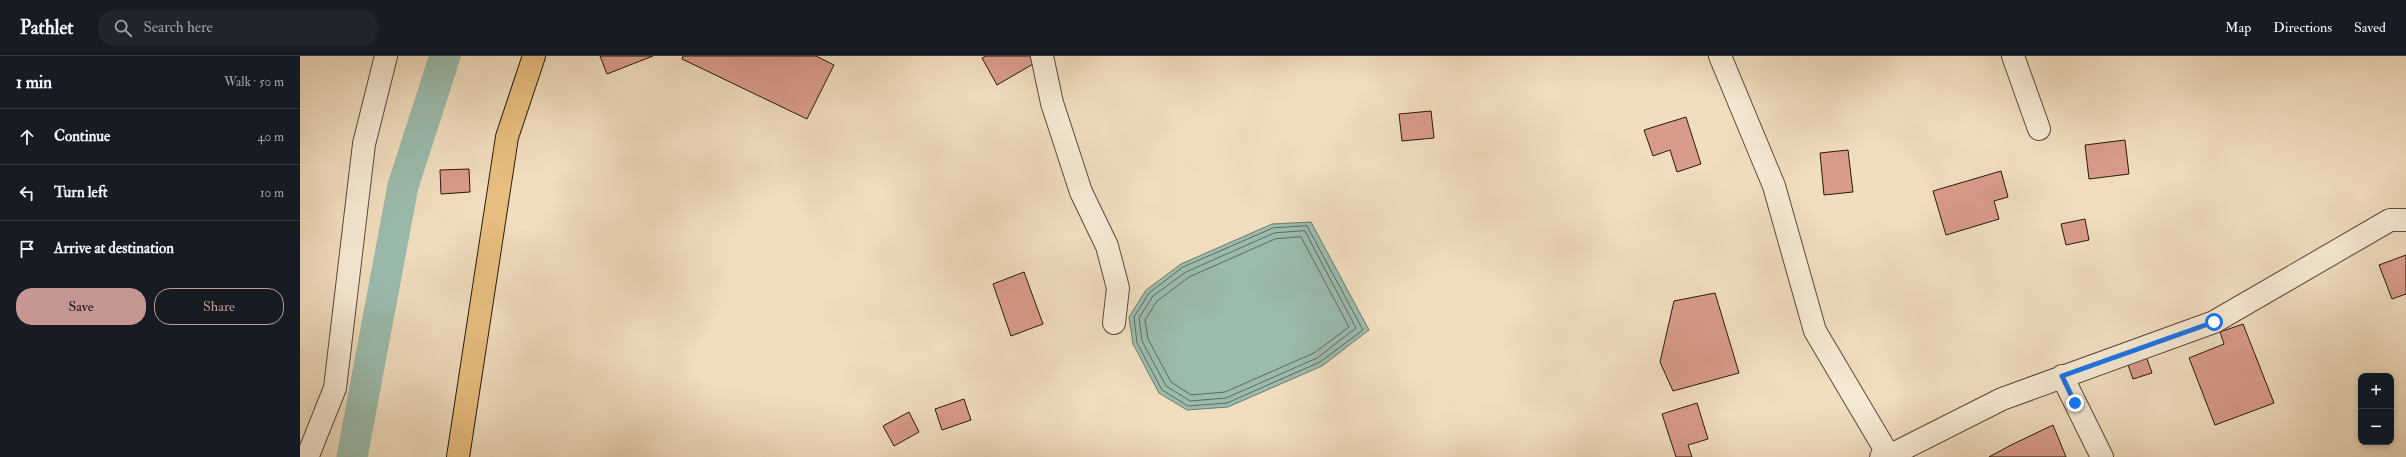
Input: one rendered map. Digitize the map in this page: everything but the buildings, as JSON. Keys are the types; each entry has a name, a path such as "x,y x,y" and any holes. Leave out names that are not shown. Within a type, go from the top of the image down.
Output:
{"main road":[{"path":"458,457 507,137 534,56"}],"street":[{"path":"303,457 309,453 335,388 364,144 386,56"},
{"path":"1042,56 1052,104 1081,192 1107,246 1118,288 1114,323"},
{"path":"1720,56 1774,186 1815,331 1885,456 2002,399 2214,322 2390,220 2406,220"},
{"path":"2013,56 2039,129"},
{"path":"2062,376 2102,457"}],"water":[{"path":"1311,222 1369,330 1322,366 1228,407 1187,410 1159,393 1133,344 1129,317 1146,290 1181,264 1272,224"}],"waterway":[{"path":"352,457 403,186 445,56"}],"route":[{"path":"2075,403 2062,376 2214,322"}]}
